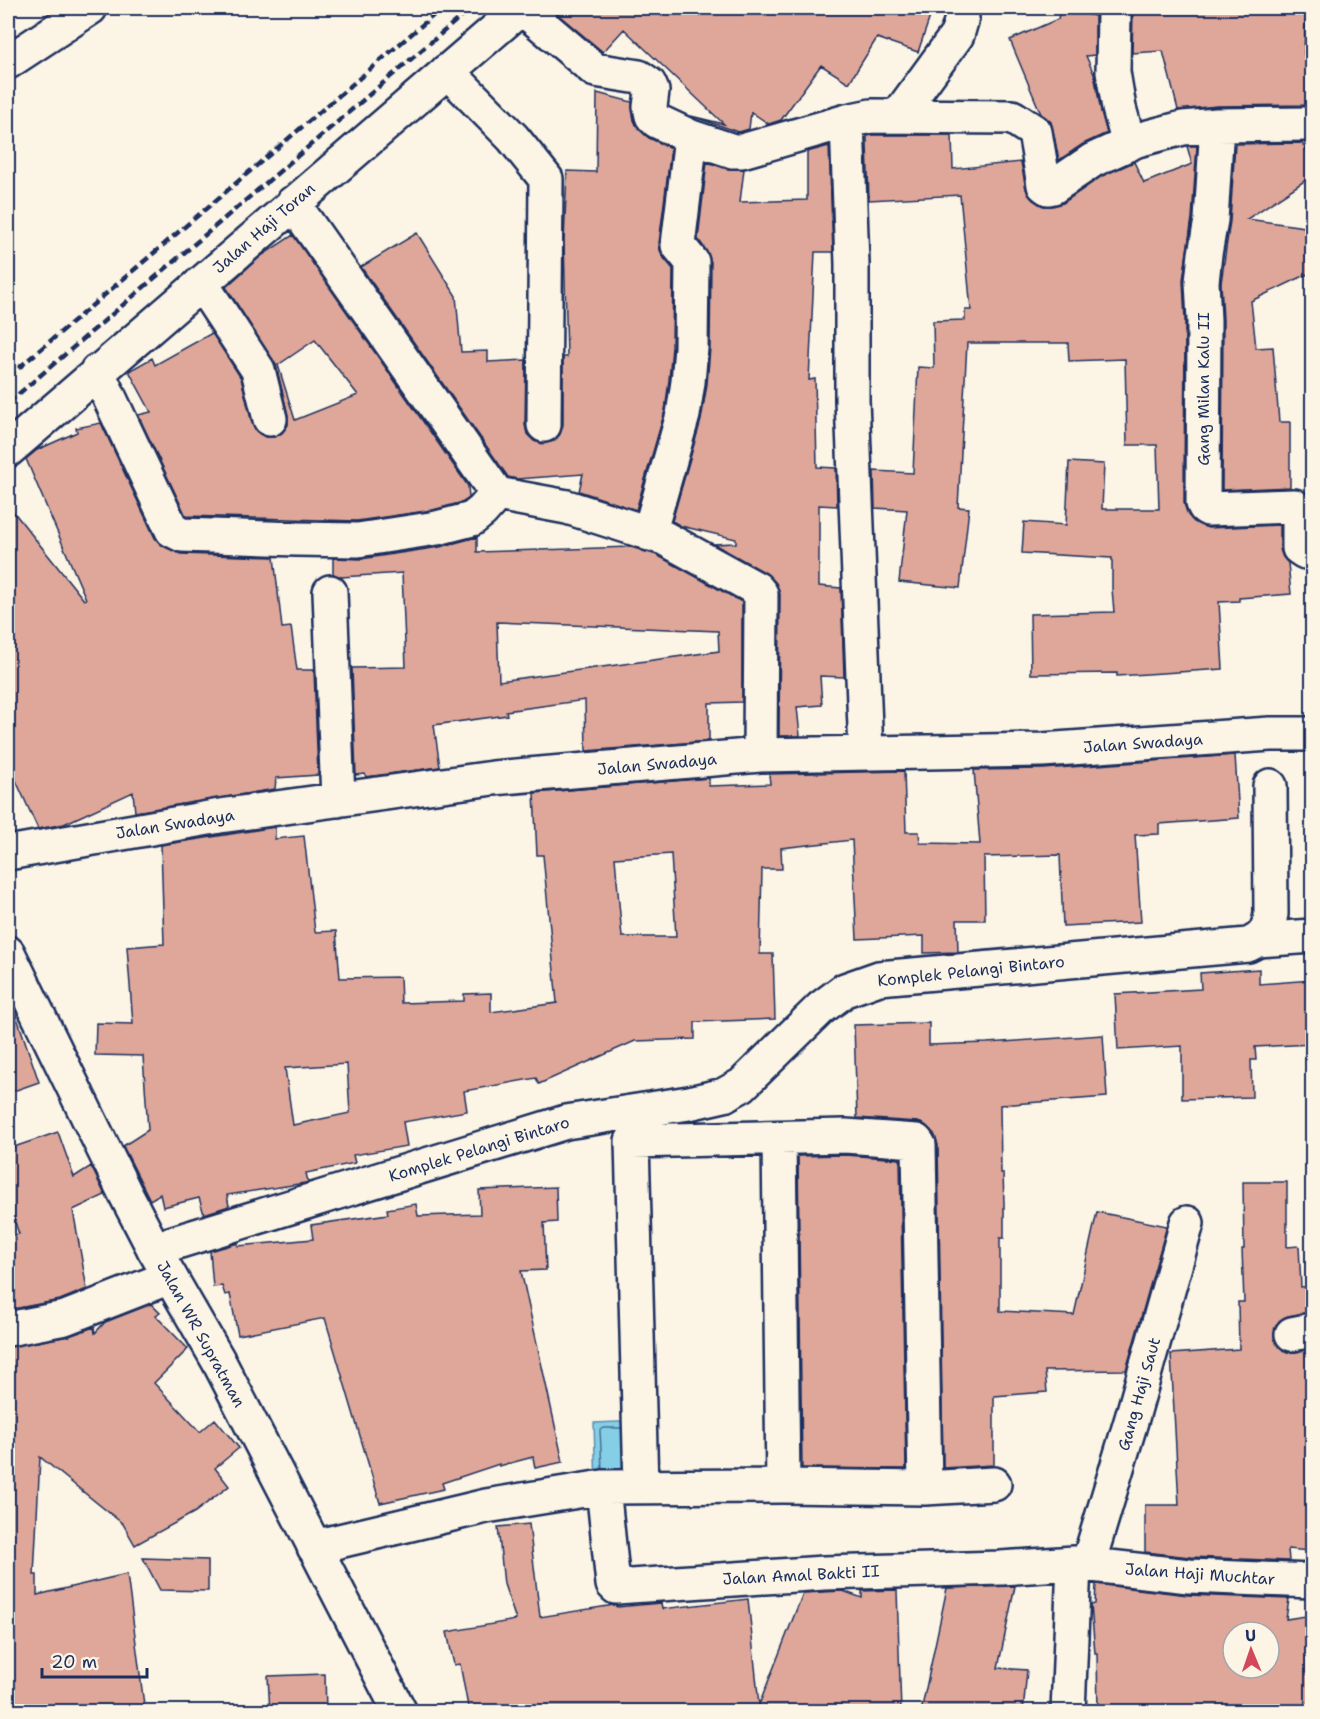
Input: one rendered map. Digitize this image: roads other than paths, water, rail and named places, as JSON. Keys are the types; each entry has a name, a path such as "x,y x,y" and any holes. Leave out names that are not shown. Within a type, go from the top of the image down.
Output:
{"main road":[{"path":"8,62 90,8"},
{"path":"522,8 595,70 639,77 649,84 652,91 650,107 652,116 657,122 691,137 733,151 871,116 1012,117 1035,132 1044,185 1048,188 1093,160 1129,144 1183,128 1217,125 1312,124"},
{"name":"Jalan Haji Toran","path":"8,450 97,371 522,8"},
{"path":"898,116 957,35 962,18 962,8"},
{"path":"1114,13 1113,72 1119,108 1129,144"},
{"path":"447,71 513,138 546,179 544,425"},
{"path":"847,121 852,264 852,400 866,753"},
{"name":"Gang Milan Kalu II","path":"1217,125 1211,220 1202,282 1204,321 1203,502 1208,509 1294,506 1299,512 1299,548 1305,552 1312,552"},
{"path":"649,534 683,416 688,382 691,348 692,262 678,245 691,137"},
{"path":"293,203 497,494 567,507 664,538 757,589 761,594 760,755"},
{"path":"201,283 258,370 270,419"},
{"path":"97,371 172,530 182,535 358,540 437,528 472,519 482,512 497,494"},
{"path":"330,592 338,800"},
{"name":"Jalan Swadaya","path":"8,853 198,820 493,778 760,755 1042,750 1270,734 1312,734"},
{"path":"1258,940 1268,928 1271,914 1270,786"},
{"name":"Komplek Pelangi Bintaro","path":"154,1249 566,1122 689,1103 724,1095 742,1085 829,1002 845,990 879,978 1248,945 1258,940 1312,936"},
{"name":"Jalan WR Supratman","path":"8,953 154,1249 218,1360 400,1712"},
{"path":"620,1487 632,1141 846,1136 916,1141 919,1145 925,1488"},
{"path":"779,1138 783,1486"},
{"name":"Gang Haji Saut","path":"1068,1712 1081,1564 1153,1345 1187,1223"},
{"path":"8,1329 65,1318 170,1277"},
{"path":"314,1547 486,1506 620,1487 925,1488 994,1484"},
{"name":"Jalan Amal Bakti II","path":"620,1487 613,1584 616,1587 836,1572 1081,1564"},
{"name":"Jalan Haji Muchtar","path":"1081,1564 1189,1576 1312,1581"}],"water":[{"path":"641,1421 641,1487 596,1487 594,1423"}],"railway":[{"path":"8,377 442,8"},
{"path":"8,403 471,8"}]}
